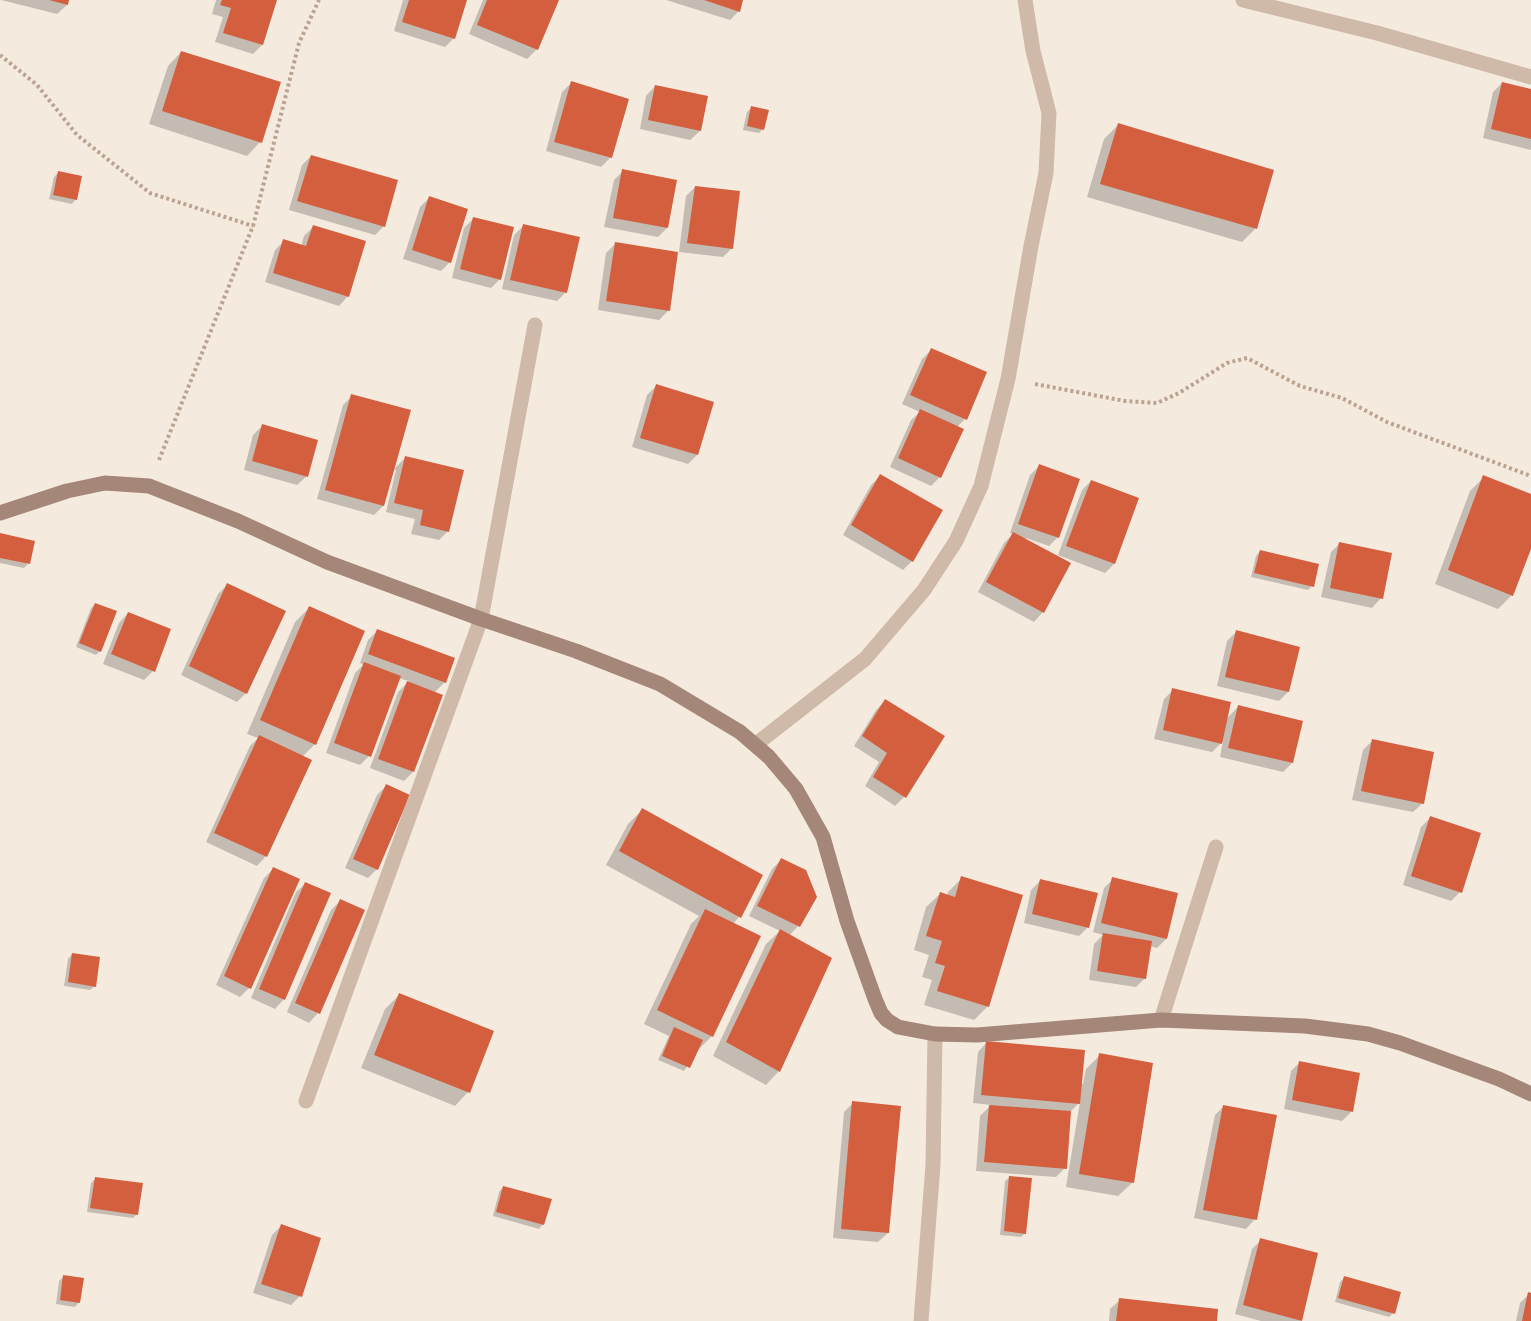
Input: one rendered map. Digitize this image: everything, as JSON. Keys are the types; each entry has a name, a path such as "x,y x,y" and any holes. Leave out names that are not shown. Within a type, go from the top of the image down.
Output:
{"street":[{"path":"755,745 865,659 924,590 956,541 981,486 1008,379 1046,173 1049,113 1033,51 1025,0"},
{"path":"1242,0 1377,33 1531,77"},
{"path":"306,1101 481,619 535,325"},
{"path":"0,513 67,490 105,483 149,486 238,521 327,562 481,619 576,651 660,684 725,722 755,745 769,757 796,789 823,837 847,921 881,1013 898,1027 935,1034 977,1035 1161,1020 1305,1026 1368,1034 1448,1060 1531,1094"},
{"path":"1161,1020 1216,848"},
{"path":"921,1321 933,1166 935,1034"}],"path":[{"path":"149,486 253,226 299,44 319,0"},
{"path":"0,56 37,85 77,135 150,193 253,226"},
{"path":"1008,379 1125,401 1158,403 1179,393 1227,363 1246,358 1300,386 1342,398 1387,422 1531,476"}],"building":[{"path":"49,0 69,0 68,5"},
{"path":"222,0 277,0 263,45 223,33 231,8 220,5"},
{"path":"409,0 467,0 455,39 402,22"},
{"path":"487,0 559,0 538,50 477,25"},
{"path":"704,0 743,0 740,12"},
{"path":"181,51 281,82 262,143 162,111"},
{"path":"571,81 629,99 612,158 554,142"},
{"path":"1502,82 1531,89 1531,139 1491,129"},
{"path":"655,85 708,96 701,131 648,120"},
{"path":"751,106 769,110 764,130 747,126"},
{"path":"1118,123 1274,170 1257,229 1100,184"},
{"path":"311,155 398,180 385,227 297,201"},
{"path":"622,169 677,180 668,228 613,218"},
{"path":"58,171 82,176 77,200 53,195"},
{"path":"695,186 740,191 733,249 687,243"},
{"path":"429,196 468,209 451,263 412,250"},
{"path":"473,217 514,227 501,280 460,269"},
{"path":"523,224 580,237 567,293 510,280"},
{"path":"313,225 366,241 349,297 273,273 283,239 306,246"},
{"path":"615,242 678,252 670,311 606,301"},
{"path":"931,348 987,372 967,420 910,395"},
{"path":"656,384 714,402 698,455 640,438"},
{"path":"351,394 411,410 384,506 325,490"},
{"path":"920,409 964,429 941,478 898,458"},
{"path":"262,424 318,440 308,477 252,461"},
{"path":"405,456 464,470 449,532 420,525 423,510 394,503"},
{"path":"1039,464 1080,479 1059,538 1018,524"},
{"path":"880,474 943,510 913,562 851,525"},
{"path":"1483,475 1531,494 1531,549 1513,596 1448,570"},
{"path":"1091,480 1139,498 1115,564 1066,546"},
{"path":"1013,532 1071,563 1044,613 986,582"},
{"path":"0,533 35,541 30,564 0,558"},
{"path":"1339,542 1392,553 1383,599 1330,588"},
{"path":"1260,550 1319,564 1314,587 1254,573"},
{"path":"227,583 286,611 247,694 189,666"},
{"path":"95,603 117,611 101,652 79,643"},
{"path":"309,606 365,631 316,745 260,720"},
{"path":"128,612 171,629 155,672 111,654"},
{"path":"377,629 455,658 446,683 368,654"},
{"path":"1236,630 1300,647 1289,692 1225,677"},
{"path":"364,662 401,676 371,757 334,743"},
{"path":"407,681 443,695 414,772 378,759"},
{"path":"1172,688 1231,702 1222,744 1163,730"},
{"path":"885,699 945,736 906,798 873,777 887,753 862,736"},
{"path":"1238,705 1303,721 1293,763 1228,748"},
{"path":"259,735 312,760 267,857 214,833"},
{"path":"1372,739 1434,752 1424,804 1361,791"},
{"path":"386,784 410,795 378,870 353,859"},
{"path":"642,808 763,875 741,918 619,851"},
{"path":"1430,816 1481,833 1462,893 1411,876"},
{"path":"781,858 806,870 817,897 800,927 757,906"},
{"path":"273,867 300,879 251,989 224,976"},
{"path":"961,876 1023,895 989,1007 937,991 945,966 935,963 942,941 926,936 940,892 955,897"},
{"path":"1112,877 1178,893 1167,939 1101,923"},
{"path":"1040,879 1098,893 1089,928 1032,914"},
{"path":"305,882 331,893 285,1000 259,989"},
{"path":"340,899 365,910 320,1014 295,1003"},
{"path":"705,909 761,936 713,1037 657,1010"},
{"path":"780,929 832,958 780,1072 726,1042"},
{"path":"1103,933 1152,941 1146,979 1097,971"},
{"path":"72,953 100,957 96,987 68,982"},
{"path":"399,993 494,1031 470,1093 374,1055"},
{"path":"674,1027 703,1040 690,1068 662,1056"},
{"path":"986,1041 1085,1050 1080,1104 981,1095"},
{"path":"1099,1053 1153,1063 1134,1183 1079,1174"},
{"path":"1299,1061 1360,1073 1353,1112 1292,1100"},
{"path":"852,1101 901,1106 889,1233 841,1229"},
{"path":"989,1105 1071,1111 1067,1169 984,1162"},
{"path":"1223,1105 1277,1115 1257,1220 1203,1210"},
{"path":"1009,1176 1032,1178 1026,1234 1004,1231"},
{"path":"95,1177 143,1183 138,1215 90,1208"},
{"path":"503,1186 552,1199 544,1225 496,1212"},
{"path":"281,1224 321,1238 302,1297 261,1284"},
{"path":"1260,1238 1318,1253 1302,1321 1243,1305"},
{"path":"63,1275 84,1278 80,1303 60,1300"},
{"path":"1344,1276 1401,1292 1395,1314 1338,1298"},
{"path":"1528,1292 1531,1293 1531,1321 1522,1321"},
{"path":"1119,1298 1218,1309 1217,1321 1116,1321"}]}
